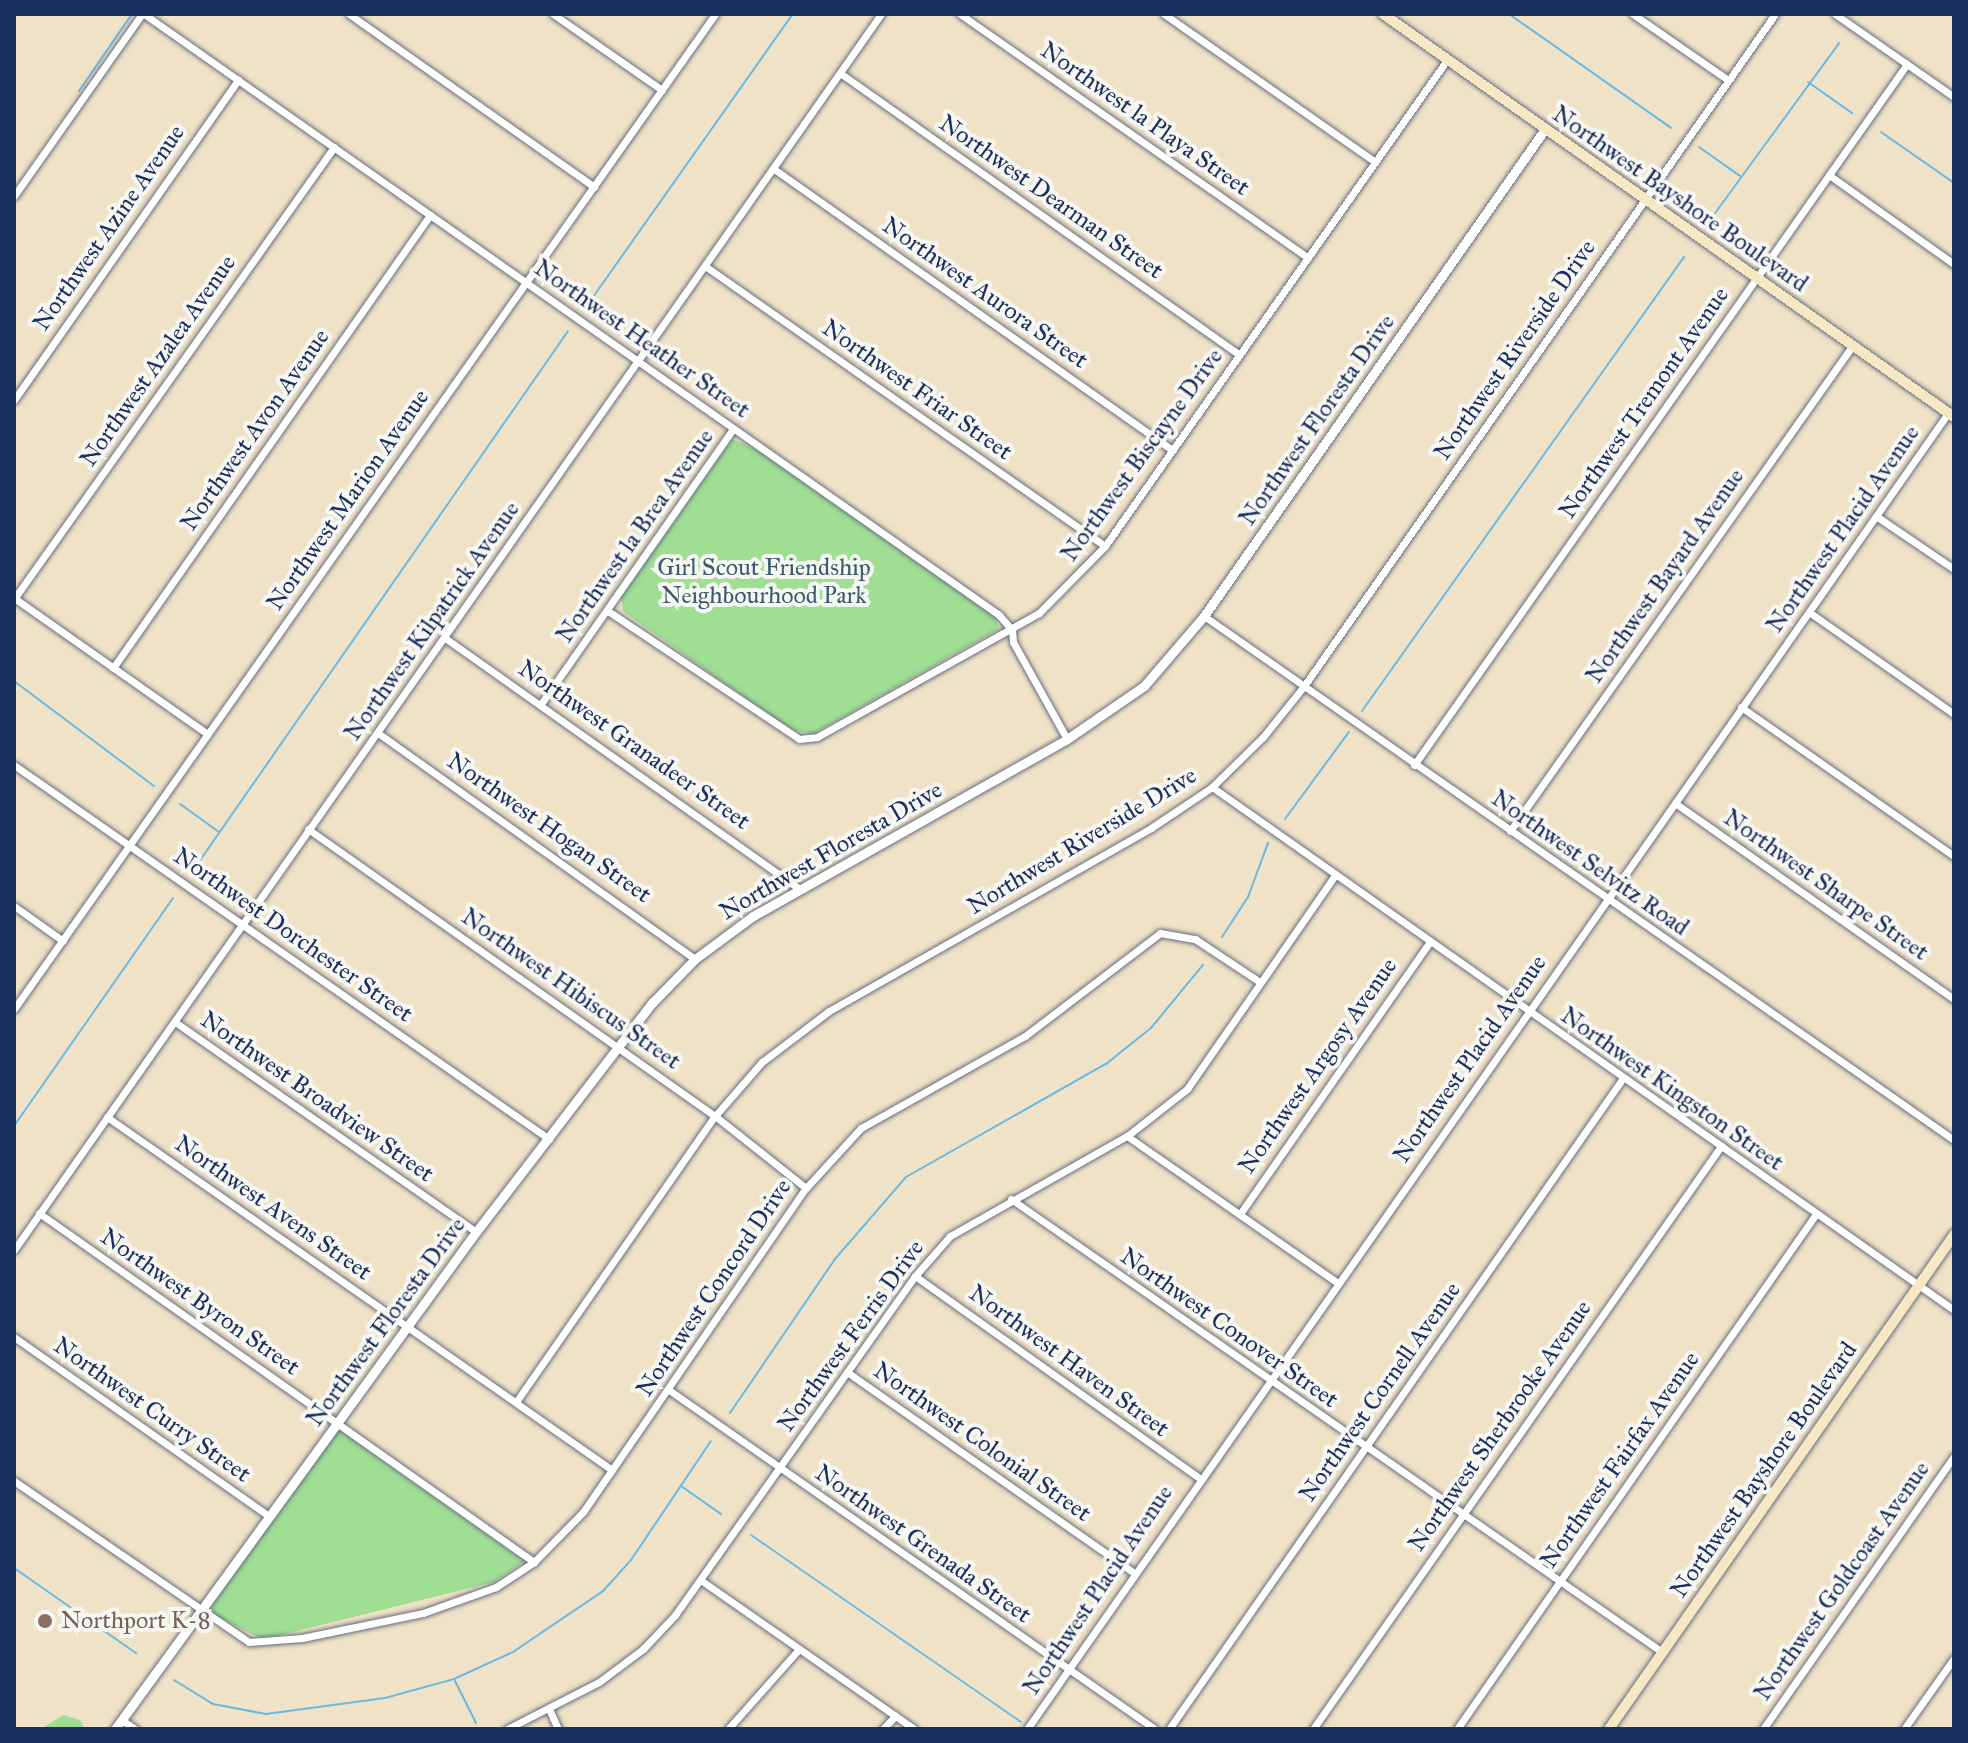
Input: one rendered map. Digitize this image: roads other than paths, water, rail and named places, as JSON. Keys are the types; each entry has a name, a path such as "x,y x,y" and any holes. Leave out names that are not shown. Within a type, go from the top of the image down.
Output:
{"main road":[{"name":"Northwest Bayshore Boulevard","path":"1383,14 1951,415"},
{"name":"Northwest Bayshore Boulevard","path":"1609,1729 1954,1235"}],"street":[{"name":"Northwest Heather Street","path":"143,14 999,615 1012,630 1013,642 1067,739"},
{"path":"14,196 143,14"},
{"path":"349,14 594,187"},
{"path":"553,14 662,90"},
{"name":"Northwest Marion Avenue","path":"14,1009 715,14"},
{"name":"Northwest Kilpatrick Avenue","path":"14,1250 881,14"},
{"name":"Northwest la Playa Street","path":"960,14 1308,258"},
{"path":"1164,14 1374,161"},
{"path":"1633,14 1728,80"},
{"name":"Northwest Riverside Drive","path":"516,1402 715,1116 762,1062 829,1011 1151,828 1212,787 1304,686 1775,14"},
{"path":"1835,14 1954,97"},
{"name":"Northwest Biscayne Drive","path":"608,611 799,739 817,737 1039,613 1105,546 1447,60"},
{"name":"Northwest Tremont Avenue","path":"1414,765 1907,64"},
{"name":"Northwest Dearman Street","path":"840,73 1239,354"},
{"name":"Northwest Azine Avenue","path":"14,400 238,80"},
{"name":"Northwest Floresta Drive","path":"115,1729 267,1515 409,1327 476,1232 618,1046 695,959 798,888 1067,739 1144,686 1204,616 1545,129"},
{"name":"Northwest Azalea Avenue","path":"14,599 334,147"},
{"name":"Northwest Aurora Street","path":"774,169 1173,450"},
{"path":"1829,175 1954,264"},
{"name":"Northwest Avon Avenue","path":"113,668 430,215"},
{"name":"Northwest Friar Street","path":"705,266 1105,546"},
{"name":"Northwest Bayard Avenue","path":"1510,831 1853,345"},
{"name":"Northwest Placid Avenue","path":"1027,1729 1336,1282 1876,516 1951,415"},
{"name":"Northwest la Brea Avenue","path":"541,704 733,429"},
{"path":"1876,516 1954,569"},
{"path":"14,599 206,733"},
{"path":"1809,612 1954,714"},
{"name":"Northwest Selvitz Road","path":"1204,616 1606,900 1954,1140"},
{"name":"Northwest Granadeer Street","path":"445,638 798,888"},
{"path":"1741,707 1954,856"},
{"name":"Northwest Hogan Street","path":"378,733 695,959"},
{"name":"Northwest Dorchester Street","path":"14,765 549,1139"},
{"name":"Northwest Kingston Street","path":"1212,787 1954,1310"},
{"name":"Northwest Sharpe Street","path":"1675,803 1954,999"},
{"name":"Northwest Hibiscus Street","path":"308,829 618,1046 715,1116 806,1188"},
{"name":"Northwest Ferris Drive","path":"507,1729 550,1711 643,1649 702,1581 915,1276 950,1236 1127,1136 1187,1089 1335,875"},
{"path":"14,906 63,941"},
{"name":"Northwest Concord Drive","path":"14,1481 198,1611 249,1642 302,1638 423,1613 496,1587 534,1562 583,1512 806,1188 861,1128 1025,1036 1160,933 1195,939 1260,982"},
{"name":"Northwest Argosy Avenue","path":"1240,1214 1430,942"},
{"name":"Northwest Broadview Street","path":"175,1022 476,1232"},
{"name":"Northwest Cornell Avenue","path":"1169,1729 1623,1078"},
{"name":"Northwest Avens Street","path":"107,1117 612,1470"},
{"path":"1127,1136 1336,1282"},
{"name":"Northwest Sherbrooke Avenue","path":"1313,1729 1721,1146"},
{"name":"Northwest Conover Street","path":"1011,1199 1268,1381 1662,1652"},
{"name":"Northwest Byron Street","path":"39,1213 534,1562"},
{"name":"Northwest Fairfax Avenue","path":"1457,1729 1816,1214"},
{"name":"Northwest Haven Street","path":"915,1276 1199,1478"},
{"name":"Northwest Curry Street","path":"14,1337 267,1515"},
{"name":"Northwest Colonial Street","path":"847,1372 1133,1572"},
{"name":"Northwest Grenada Street","path":"669,1390 1155,1729"},
{"name":"Northwest Goldcoast Avenue","path":"1763,1729 1954,1456"},
{"path":"702,1581 914,1729"},
{"path":"728,1729 799,1649"},
{"path":"1904,1729 1954,1658"},
{"path":"550,1711 558,1729"},
{"path":"883,1729 895,1716"},
{"path":"122,1720 135,1729"}],"waterway":[{"path":"79,91 132,14"},
{"path":"586,307 793,14"},
{"path":"1509,14 1671,128"},
{"path":"1713,216 1839,43"},
{"path":"1808,82 1852,113"},
{"path":"1881,132 1954,183"},
{"path":"1699,147 1740,176"},
{"path":"1362,711 1684,257"},
{"path":"194,869 568,331"},
{"path":"14,681 154,786"},
{"path":"1285,819 1349,732"},
{"path":"180,804 219,832"},
{"path":"1222,937 1248,897 1268,843"},
{"path":"14,1126 173,898"},
{"path":"730,1413 835,1259 906,1177 1106,1064 1151,1028 1203,965"},
{"path":"174,1680 213,1704 266,1714 385,1698 454,1679 513,1652 603,1591 631,1560 711,1441"},
{"path":"681,1486 721,1514"},
{"path":"751,1535 1021,1722"},
{"path":"14,1568 136,1653"},
{"path":"455,1681 476,1723"}],"place":[{"name":"Northport K-8","path":"45,1621"}],"park label":[{"name":"Girl Scout Friendship Neighbourhood Park","path":"764,582"}]}
